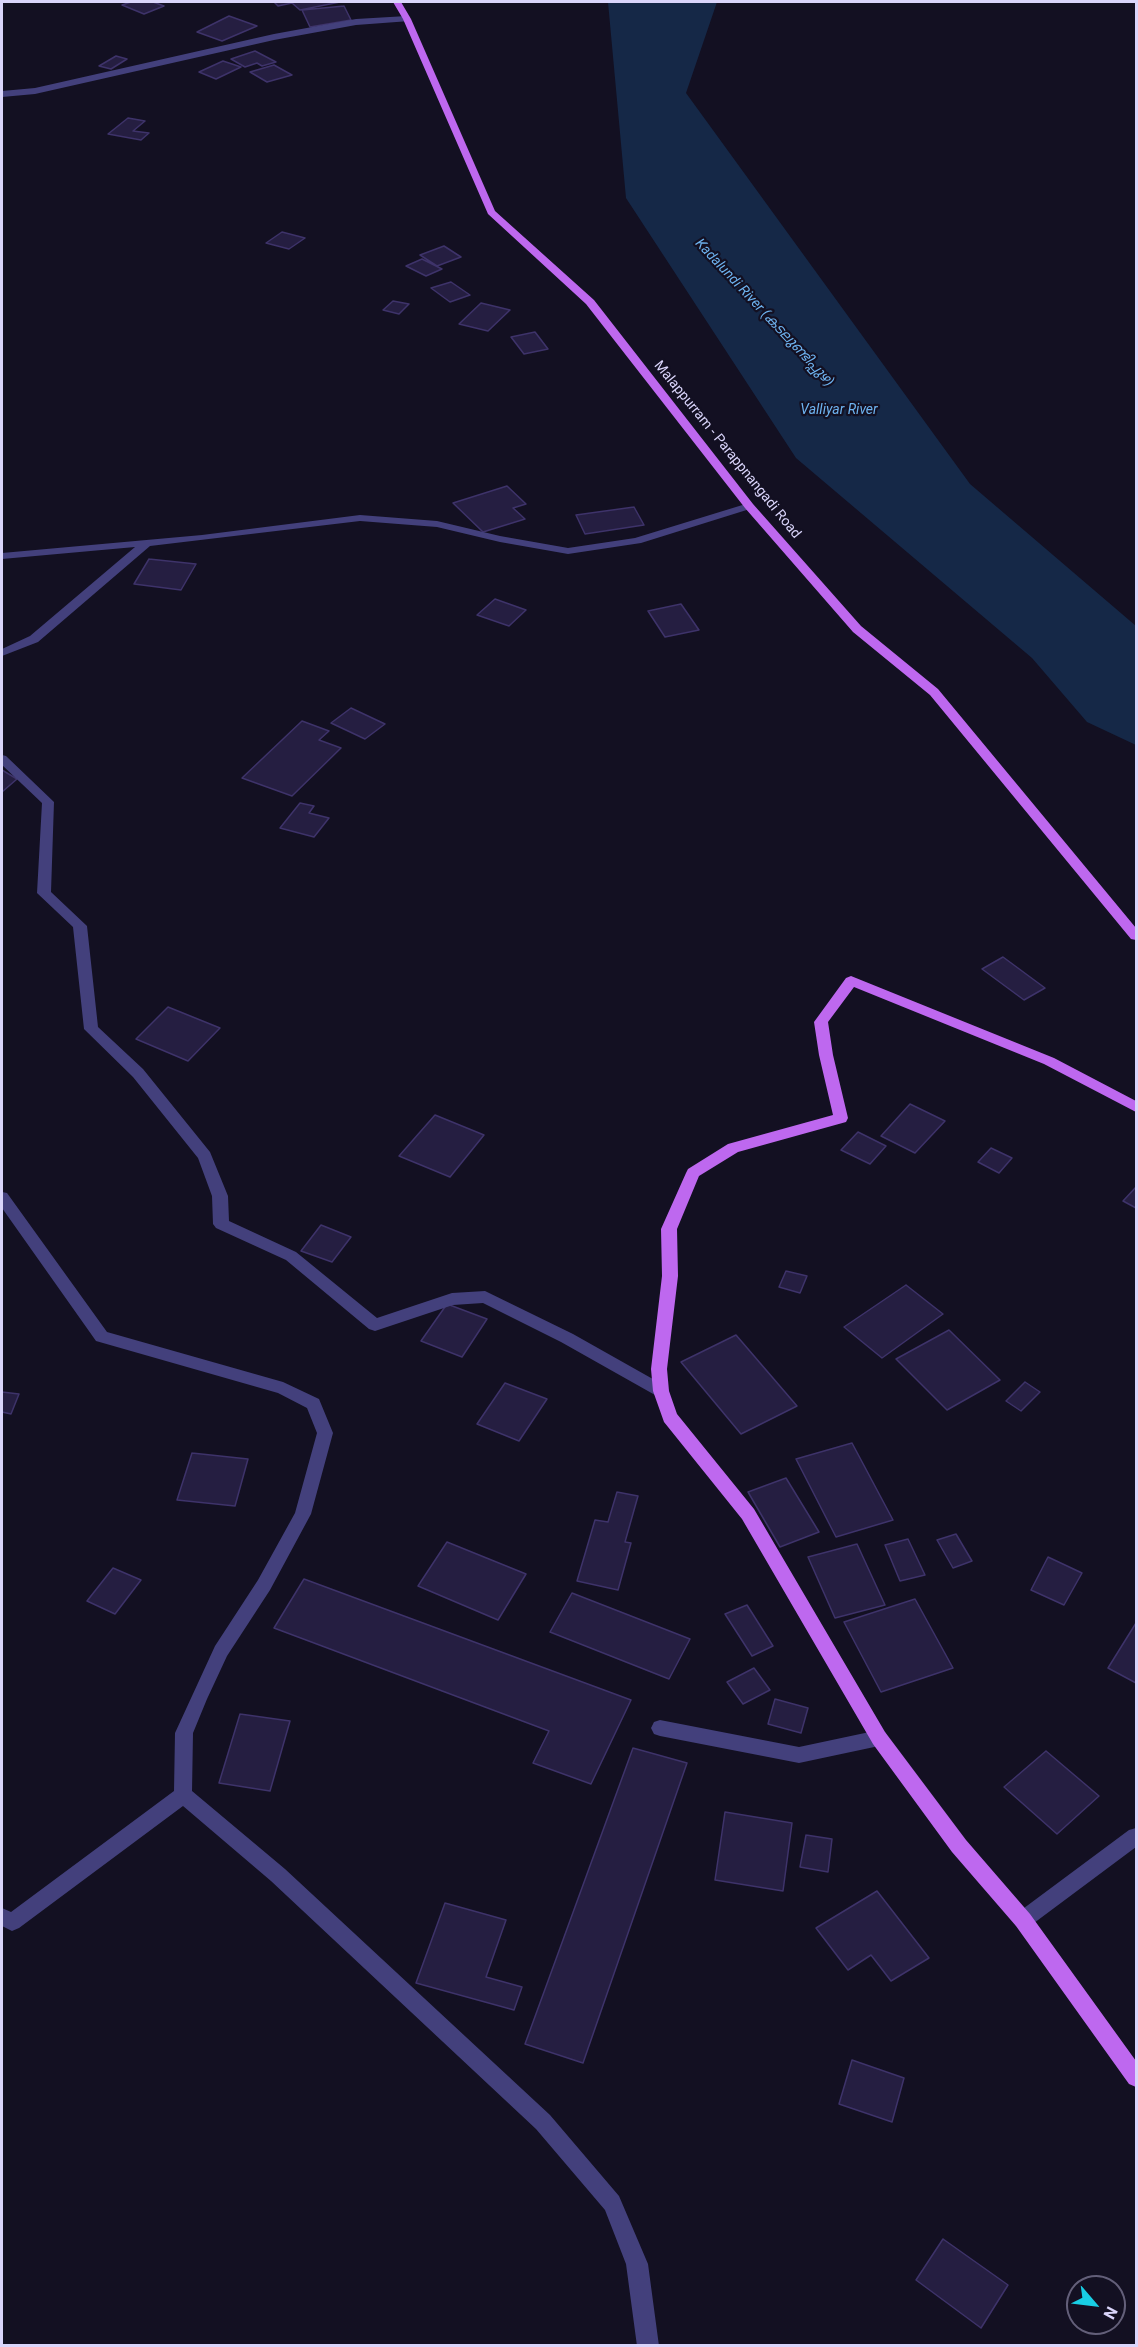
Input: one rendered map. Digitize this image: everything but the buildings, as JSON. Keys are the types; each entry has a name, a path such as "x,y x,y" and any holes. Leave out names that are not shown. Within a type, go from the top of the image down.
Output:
{"main road":[{"name":"Malappurram - Parappnangadi Road","path":"397,2 407,19 491,212 590,302 748,506 857,628 934,692 1137,936"},
{"path":"1137,1107 1049,1061 851,981 822,1022 826,1054 841,1118 733,1148 693,1173 669,1229 670,1276 659,1369 661,1391 670,1418 748,1514 879,1738 959,1846 1023,1920 1137,2076"}],"street":[{"path":"2,94 58,86 274,37 356,22 407,19"},
{"path":"2,556 147,543 360,518 437,524 500,539 568,551 637,541 748,506"},
{"path":"2,653 34,639 147,543"},
{"path":"2,759 48,802 44,893 80,926 91,1029 138,1073 205,1156 220,1196 221,1224 291,1256 375,1325 452,1299 485,1297 661,1391"},
{"path":"2,1197 102,1337 283,1388 313,1404 325,1432 303,1514 264,1584 221,1651 194,1707 184,1733 183,1795"},
{"path":"660,1728 799,1755 879,1738"},
{"path":"2,1917 12,1922 183,1795"},
{"path":"183,1795 278,1875 543,2122 612,2203 637,2264 648,2346"},
{"path":"1023,1920 1137,1836"}],"water":[{"name":"Valliyar River","path":"608,2 717,2 686,93 970,484 1136,626 1136,745 1087,722 1032,658 796,458 626,198"}],"water label":[{"name":"Kadalundi River (കടലുണ്ടിപ്പുഴ)","path":"764,313"}]}
